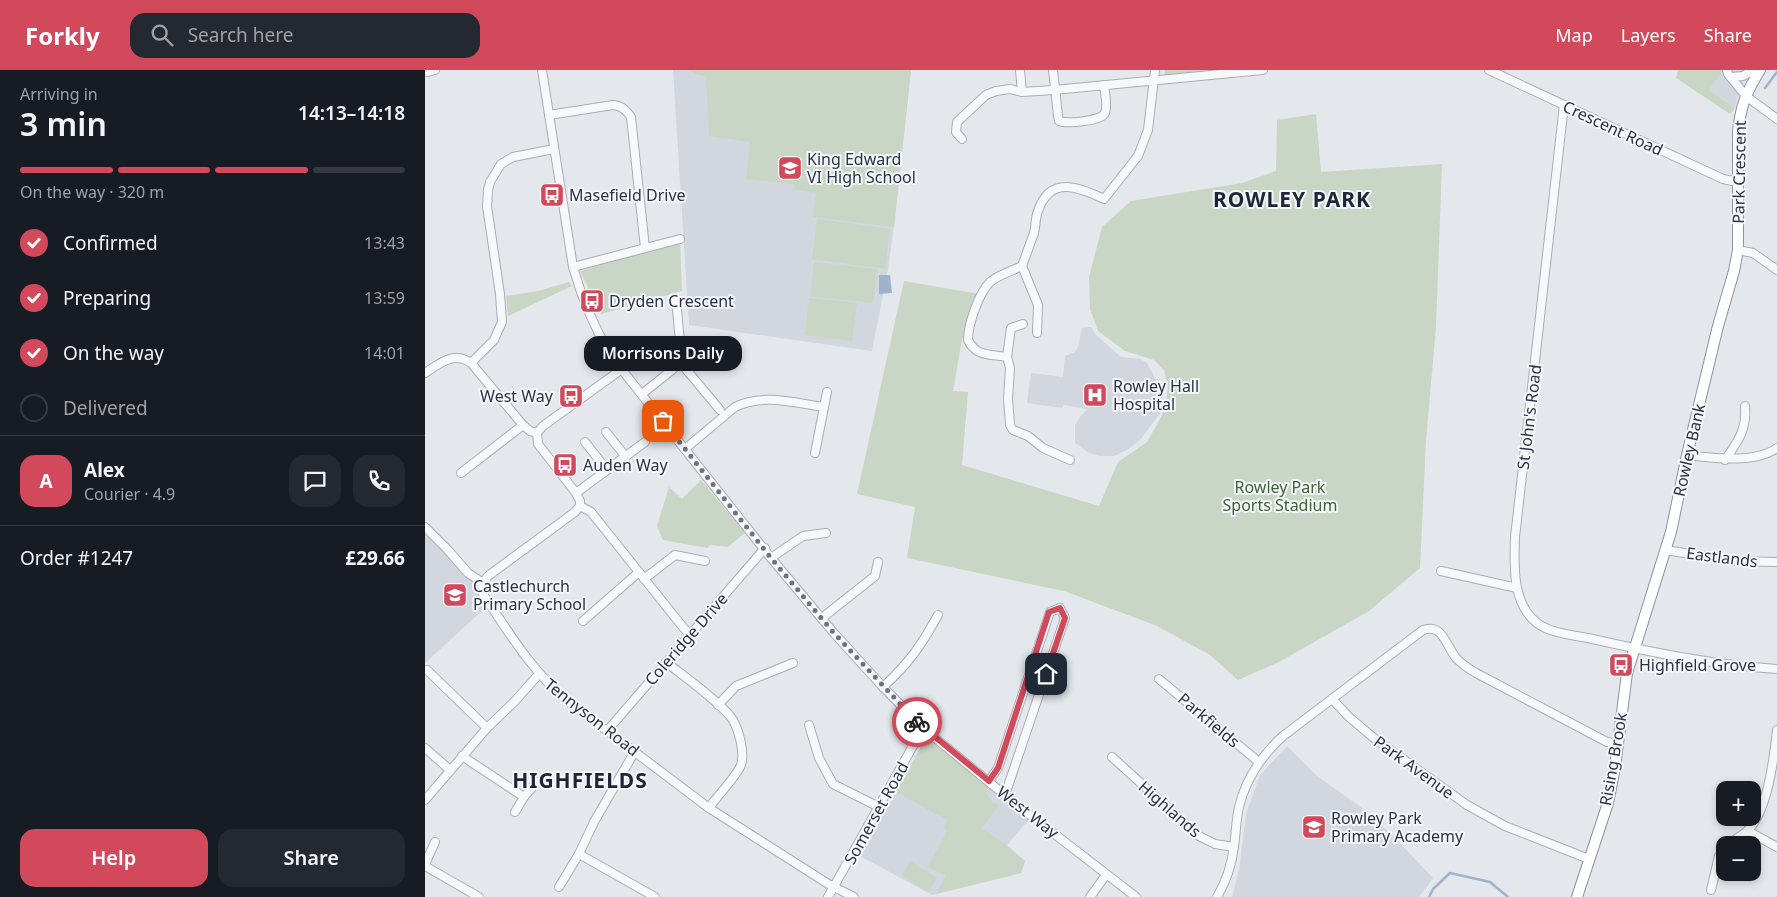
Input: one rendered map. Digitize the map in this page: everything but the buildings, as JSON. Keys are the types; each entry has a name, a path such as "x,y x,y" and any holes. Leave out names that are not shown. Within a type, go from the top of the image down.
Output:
{"highway":[{"name":"Park Crescent","path":"1738,250 1737,182 1740,113 1745,96 1760,70"},
{"name":"Rowley Bank","path":"1634,648 1666,550 1718,326 1735,271 1738,250"},
{"name":"Rising Brook","path":"1577,897 1608,802 1627,673 1634,648"}],"street":[{"name":"West Way","path":"543,70 573,267 591,320 608,350 771,558 883,687 923,728 1005,795 1136,897"},
{"path":"1020,70 1022,92"},
{"path":"1053,70 1057,116 1059,121 1064,123 1094,120 1103,117 1106,104 1104,85"},
{"path":"1037,333 1039,305 1022,266 1034,233 1038,210 1049,192 1057,188 1075,187 1104,199 1139,156 1148,130 1155,70"},
{"path":"962,139 957,132 957,122 986,95 997,91 1054,90 1263,70"},
{"name":"Crescent Road","path":"1489,70 1723,179 1737,182"},
{"path":"1729,74 1743,76 1754,70"},
{"path":"1729,74 1745,96 1777,119"},
{"path":"549,115 613,105 628,112 631,117 645,248"},
{"name":"St John's Road","path":"1564,105 1515,537 1514,565 1517,588 1526,610 1537,623 1544,627 1634,648 1715,663 1777,669"},
{"path":"471,363 494,340 502,322 500,294 487,206 490,182 501,164 513,157 554,149"},
{"path":"573,267 680,239"},
{"path":"1738,250 1753,253 1777,270"},
{"path":"1007,357 980,353 975,350 968,340 968,332 981,294 985,288 991,281 1022,266"},
{"path":"642,394 680,362 681,353 676,299"},
{"path":"1023,324 1011,328 1007,357 1010,368 1008,398 1010,425 1013,430 1028,436 1043,448 1070,460"},
{"path":"425,373 450,358 461,357 471,363 523,425 537,433"},
{"path":"680,362 721,410"},
{"path":"425,526 473,578 483,582 488,576 575,512 580,506 580,501 576,493 538,444 537,433 543,426 622,369"},
{"path":"815,453 827,392"},
{"path":"686,448 735,407 744,402 767,399 824,407"},
{"path":"1725,460 1740,438 1746,418 1745,406"},
{"path":"461,473 523,425"},
{"path":"606,432 625,457"},
{"path":"585,442 607,470"},
{"path":"576,493 645,442"},
{"path":"1687,455 1725,460 1757,455 1777,448"},
{"path":"580,506 591,512 690,635"},
{"path":"771,558 803,536 826,533"},
{"name":"Coleridge Drive","path":"607,731 765,548"},
{"name":"Eastlands","path":"1666,550 1732,561 1777,562"},
{"path":"644,579 675,554 705,561"},
{"path":"822,618 875,576 878,562"},
{"path":"1441,571 1517,588"},
{"path":"583,621 639,572"},
{"name":"Tennyson Road","path":"483,582 483,594 539,674 555,691 709,808 853,897"},
{"path":"989,781 998,768 1049,612 1060,608 1065,618 1005,795"},
{"path":"883,687 905,666 923,643 938,615"},
{"path":"1217,897 1227,874 1234,848 1242,798 1248,781 1259,762 1283,736 1423,630 1431,628 1440,632 1457,659 1476,674 1607,742 1618,744"},
{"path":"666,662 718,705 733,720 743,750 743,758 739,768 709,808"},
{"path":"718,705 736,686 793,663"},
{"path":"427,670 487,728"},
{"path":"425,800 487,728 539,674"},
{"name":"Parkfields","path":"1159,679 1259,762"},
{"name":"Park Avenue","path":"1332,699 1349,718 1375,739 1467,805 1505,826 1589,859"},
{"path":"809,725 819,758 833,784 879,807"},
{"name":"Somerset Road","path":"828,897 923,728"},
{"path":"1739,836 1748,830 1762,808 1773,768 1777,730"},
{"path":"425,748 450,770"},
{"path":"559,887 635,751"},
{"path":"462,756 524,797"},
{"name":"Highlands","path":"1112,757 1199,836 1209,842 1234,848"},
{"path":"515,812 524,797 537,782"},
{"path":"1748,830 1777,847"},
{"path":"435,842 425,865 477,896"},
{"path":"579,854 655,897"},
{"path":"1711,890 1716,869"},
{"path":"1090,897 1106,875"}],"shaded area":[{"name":"King Edward VI High School","path":"673,70 911,70 894,226 888,269 872,351 689,325"},
{"path":"1724,70 1750,70 1739,91 1735,108 1709,90"},
{"name":"Rowley Hall Hospital","path":"1091,327 1096,335 1121,357 1140,359 1147,363 1161,389 1164,402 1161,412 1140,440 1127,450 1114,456 1100,456 1089,453 1075,443 1075,425 1087,409 1064,405 1062,408 1027,403 1031,373 1063,377 1065,356 1075,352 1082,328"},
{"name":"Castlechurch Primary School","path":"425,533 483,583 486,607 425,663"},
{"path":"927,736 1030,818 1007,845 1025,861 1021,873 932,895 860,856"},
{"name":"Rowley Park Primary Academy","path":"1287,746 1317,776 1362,808 1396,839 1433,878 1419,897 1232,897 1239,870 1246,814 1260,775"}],"green space":[{"path":"689,70 911,70 894,227 813,217 816,193 797,190 794,184 746,179 750,142 709,136 706,76 698,75"},
{"path":"1165,70 1214,70 1164,76"},
{"path":"1678,70 1724,70 1709,90 1735,108 1730,114 1676,78"},
{"name":"Rowley Park Sports Stadium","path":"1316,114 1321,172 1442,164 1436,327 1426,440 1420,568 1369,611 1279,662 1238,680 1210,655 1157,626 1064,591 907,558 915,507 857,494 904,281 979,294 962,339 953,391 968,392 962,465 1099,506 1118,462 1147,442 1165,409 1168,389 1164,370 1154,360 1125,351 1098,331 1090,309 1089,277 1102,227 1131,201 1242,183 1276,171 1277,120"},
{"path":"817,219 890,229 885,269 812,259"},
{"path":"680,239 682,291 601,314 580,271"},
{"path":"814,262 877,269 873,303 810,296"},
{"path":"569,282 572,286 508,316 506,296 538,291"},
{"path":"809,298 857,303 852,341 805,335"},
{"path":"701,480 745,533 728,547 710,545 707,548 663,540 657,526 669,487 682,499"},
{"path":"927,736 989,785 986,793 993,803 999,805 982,828 1025,861 1021,873 936,894 946,876 928,867 947,831 944,828 947,820 896,792"},
{"path":"910,861 937,878 928,892 902,875"}],"water":[{"path":"879,275 890,275 892,293 879,294"}],"waterway":[{"path":"1765,88 1777,72"},
{"name":"Rising Brook","path":"1429,897 1433,889 1450,873 1490,882 1508,897"}],"way so far":[{"path":"663,421 771,558 833,632 917,722"}],"place":[{"name":"King Edward VI High School","path":"790,168"},
{"name":"Masefield Drive","path":"552,195"},
{"name":"Dryden Crescent","path":"592,301"},
{"name":"Rowley Hall Hospital","path":"1095,395"},
{"name":"West Way","path":"571,396"},
{"name":"Morrisons Daily","path":"663,421"},
{"name":"Auden Way","path":"565,465"},
{"name":"Castlechurch Primary School","path":"455,595"},
{"name":"Highfield Grove","path":"1621,665"},
{"name":"Rowley Park Primary Academy","path":"1314,827"}],"district":[{"name":"ROWLEY PARK","path":"1292,200"},
{"name":"HIGHFIELDS","path":"580,781"}],"route":[{"path":"917,722 989,781 998,768 1049,612 1060,608 1065,618 1046,674"}]}
